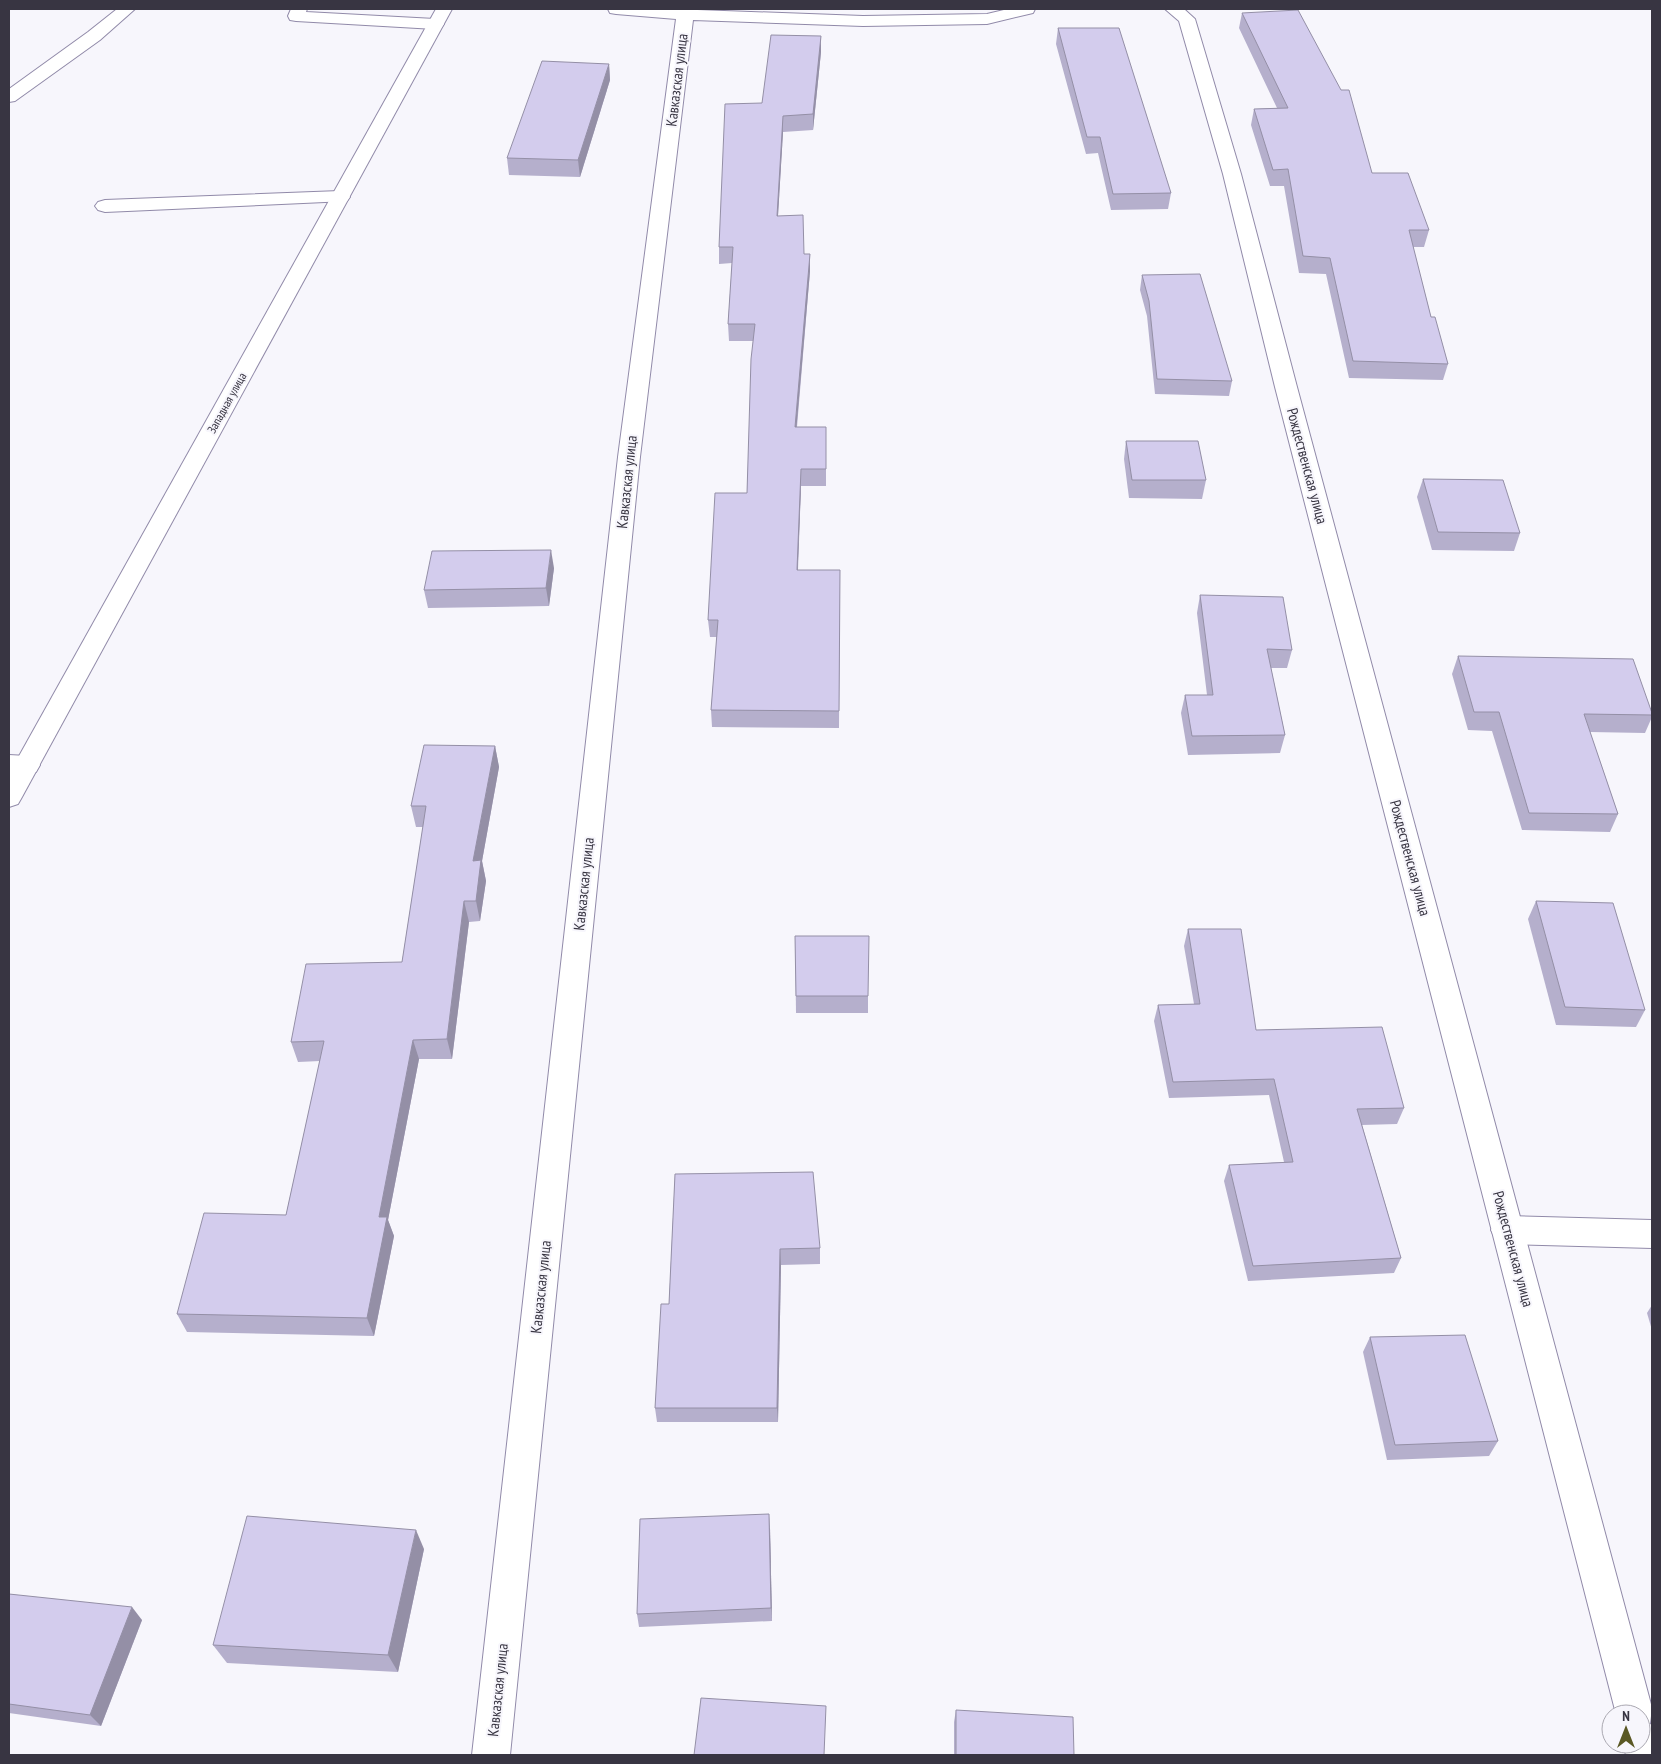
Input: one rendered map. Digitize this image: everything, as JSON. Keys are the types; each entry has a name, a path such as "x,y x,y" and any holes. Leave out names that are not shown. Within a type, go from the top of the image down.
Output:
{"street":[{"path":"9,98 94,36 127,9"},
{"path":"299,9 296,16 439,17"},
{"path":"616,9 685,15 863,21 987,20 1028,9"},
{"name":"Рождественская улица","path":"1172,9 1186,19 1232,174 1288,397 1631,1704"},
{"name":"Кавказская улица","path":"491,1755 628,467 685,15"},
{"name":"Западная улица","path":"9,797 18,764 340,197 439,17"},
{"path":"105,206 340,197"},
{"path":"1507,1230 1652,1234"}],"building":[{"path":"1298,10 1341,90 1349,90 1372,173 1408,173 1429,230 1409,230 1431,317 1435,317 1448,364 1353,361 1330,258 1303,256 1288,169 1273,170 1254,109 1288,108 1242,13"},
{"path":"1058,28 1119,28 1171,193 1113,194 1100,137 1087,137"},
{"path":"771,35 821,36 813,114 783,116 777,216 803,215 804,254 810,254 795,427 826,427 826,469 801,469 797,570 840,570 839,711 711,710 718,620 708,620 715,493 747,493 751,359 755,324 728,324 733,247 719,247 725,104 762,103"},
{"path":"542,61 609,64 578,160 507,158"},
{"path":"1200,274 1232,381 1157,379 1149,301 1142,275"},
{"path":"1126,441 1198,441 1206,480 1132,480"},
{"path":"1423,479 1503,480 1520,533 1438,532"},
{"path":"551,550 546,588 424,590 432,551"},
{"path":"1200,595 1283,597 1292,650 1267,649 1285,735 1192,736 1185,695 1213,695"},
{"path":"1458,656 1633,659 1652,715 1584,714 1618,814 1529,813 1499,712 1474,712"},
{"path":"424,745 495,746 473,861 481,860 476,901 464,901 447,1039 413,1040 379,1217 387,1217 367,1318 177,1314 204,1213 286,1215 324,1041 291,1042 306,964 402,962 426,806 411,806"},
{"path":"1536,901 1613,903 1645,1010 1565,1007"},
{"path":"1188,929 1241,929 1256,1030 1382,1027 1404,1108 1357,1109 1401,1258 1253,1266 1229,1165 1293,1162 1274,1079 1173,1082 1158,1005 1200,1004"},
{"path":"795,936 869,936 868,996 796,996"},
{"path":"813,1172 820,1248 780,1249 777,1408 655,1408 661,1304 669,1304 675,1174"},
{"path":"1465,1335 1498,1441 1395,1445 1370,1337"},
{"path":"769,1514 771,1608 637,1614 640,1519"},
{"path":"247,1516 416,1530 388,1655 213,1645"},
{"path":"9,1594 132,1607 90,1715 9,1704"},
{"path":"701,1698 826,1706 824,1755 694,1755"},
{"path":"956,1710 1073,1717 1074,1755 956,1755"}]}
